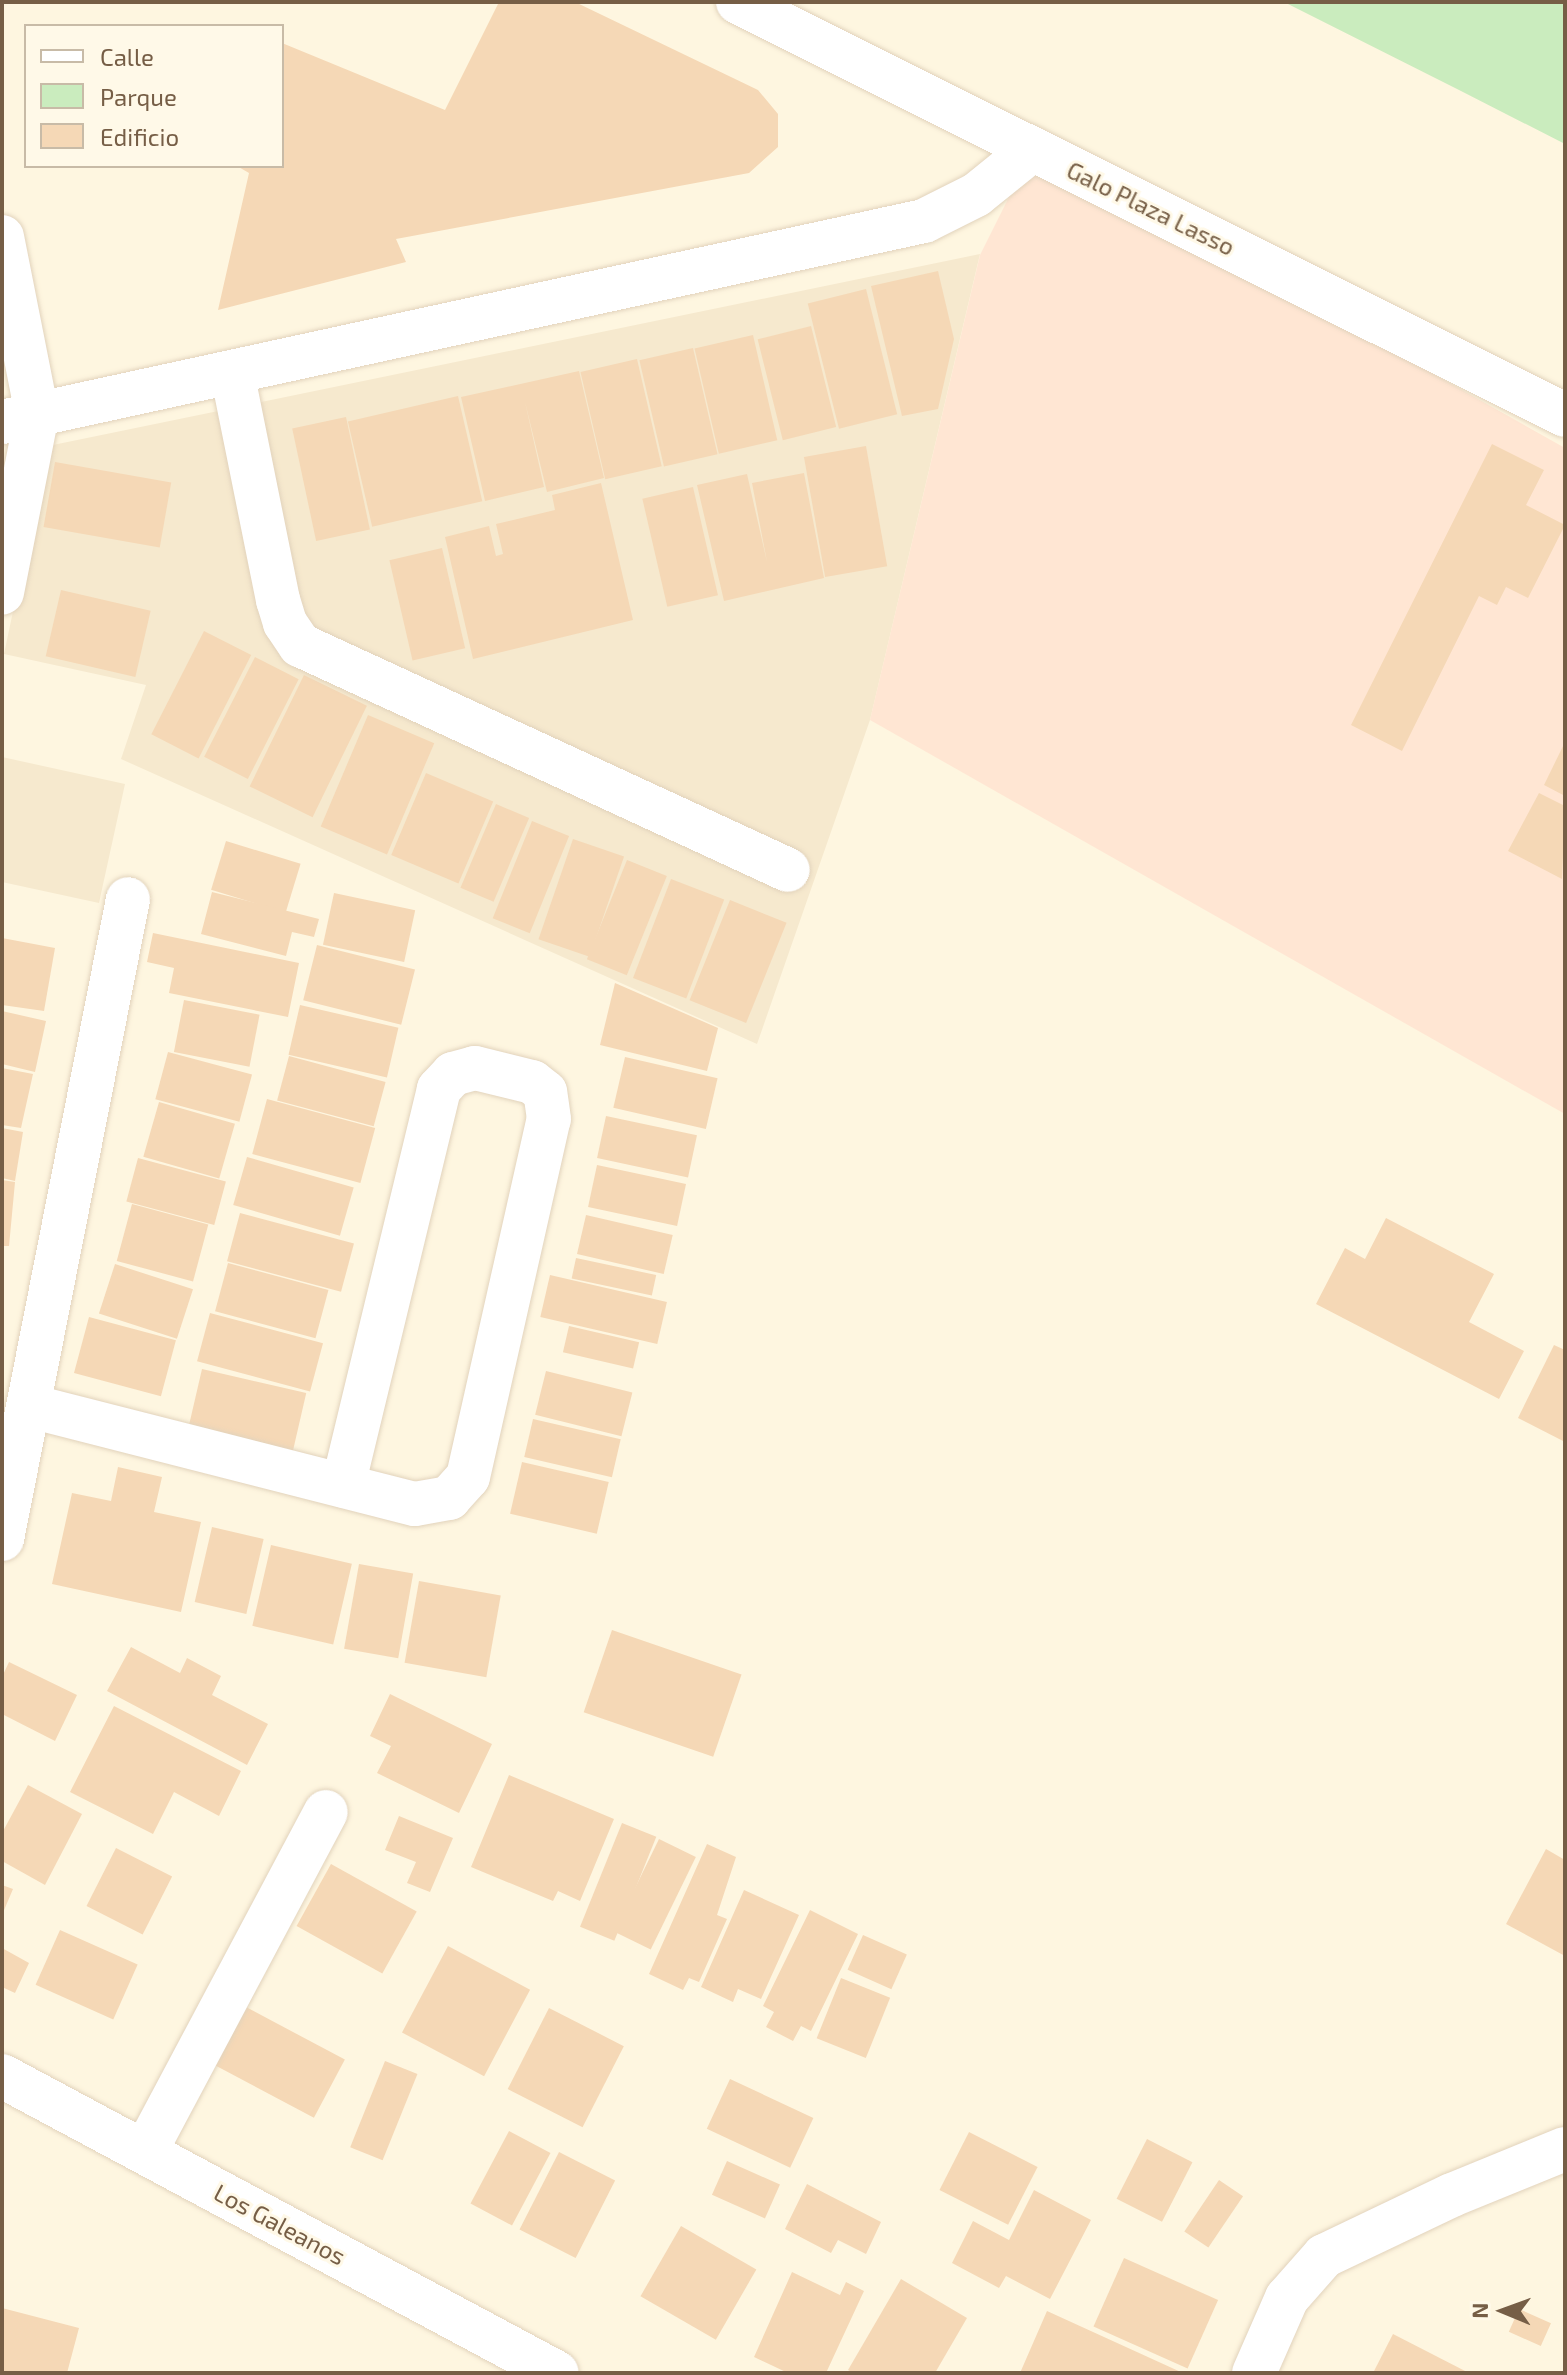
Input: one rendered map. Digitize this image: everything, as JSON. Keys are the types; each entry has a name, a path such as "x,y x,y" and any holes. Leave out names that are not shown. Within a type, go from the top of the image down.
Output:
{"street":[{"name":"Galo Plaza Lasso","path":"738,2 1565,415"},
{"path":"20,418 924,221 976,195 1033,149"},
{"path":"2,237 20,418 2,593"},
{"path":"232,372 278,600 285,623 300,645 788,870"},
{"path":"2,1539 128,899"},
{"path":"30,1406 343,1486 415,1504 449,1498 468,1477 549,1119 545,1092 532,1082 475,1068 453,1074 439,1089 343,1486"},
{"path":"145,2152 326,1812"},
{"name":"Los Galeanos","path":"2,2076 557,2373"},
{"path":"1254,2373 1287,2298 1324,2256 1427,2206 1565,2149"}],"shaded area":[{"path":"1033,149 1565,448 1565,1114 870,720 980,255"},
{"path":"980,254 870,720 757,1044 121,759 146,685 4,654 48,446"},
{"path":"2,757 125,784 99,903 2,882"}],"green space":[{"path":"1284,2 1565,2 1565,144 1461,91"}],"building":[{"path":"499,2 575,2 758,90 778,114 778,147 749,173 396,239 406,262 218,310 249,173 240,168 284,168 284,44 445,110"},
{"path":"938,271 954,339 938,409 902,416 871,286"},
{"path":"866,289 897,414 839,429 808,304"},
{"path":"811,326 836,427 783,440 758,339"},
{"path":"753,335 777,440 719,454 695,348"},
{"path":"693,348 718,454 664,467 639,360"},
{"path":"637,359 662,466 605,479 580,372"},
{"path":"579,371 604,478 547,492 525,402 544,487 485,501 461,397"},
{"path":"458,396 482,501 372,527 348,421"},
{"path":"346,417 370,529 316,541 292,428"},
{"path":"1492,444 1544,470 1526,505 1565,525 1528,598 1506,587 1497,605 1479,596 1402,751 1351,725"},
{"path":"866,446 887,566 825,577 804,457"},
{"path":"55,462 171,482 160,547 44,527"},
{"path":"804,473 824,578 724,601 697,485 747,474 767,562 752,483"},
{"path":"601,483 633,620 473,659 445,537 489,526 496,556 503,554 496,524 555,510 552,495"},
{"path":"693,487 718,595 667,607 642,499"},
{"path":"442,548 465,648 413,661 389,560"},
{"path":"61,590 151,611 135,677 46,656"},
{"path":"204,631 251,655 199,758 151,734"},
{"path":"255,657 299,679 248,779 204,757"},
{"path":"304,675 367,706 313,817 250,786"},
{"path":"368,715 434,743 387,855 321,826"},
{"path":"1565,742 1565,796 1544,785"},
{"path":"426,773 493,802 458,883 391,855"},
{"path":"1539,793 1565,806 1562,879 1508,851"},
{"path":"496,804 529,818 494,902 460,888"},
{"path":"532,821 569,836 530,933 493,918"},
{"path":"573,839 624,857 590,957 538,939"},
{"path":"226,841 301,864 286,913 211,890"},
{"path":"627,860 667,876 627,975 587,959"},
{"path":"671,879 724,899 686,998 633,978"},
{"path":"212,892 319,919 314,937 292,932 286,956 201,934"},
{"path":"334,893 415,910 404,962 323,945"},
{"path":"730,900 787,923 746,1023 690,1000"},
{"path":"153,933 299,963 288,1017 169,993 174,968 147,962"},
{"path":"2,938 55,948 44,1011 2,1005"},
{"path":"317,945 415,969 401,1025 303,1000"},
{"path":"615,983 718,1028 707,1071 600,1045"},
{"path":"184,1000 260,1015 249,1067 174,1052"},
{"path":"300,1005 398,1028 387,1077 289,1055"},
{"path":"2,1011 46,1021 35,1072 2,1064"},
{"path":"168,1052 252,1075 239,1122 155,1099"},
{"path":"289,1056 386,1082 374,1126 277,1100"},
{"path":"625,1057 718,1078 706,1129 613,1108"},
{"path":"2,1068 33,1074 21,1128 2,1125"},
{"path":"267,1099 375,1128 360,1183 252,1154"},
{"path":"159,1102 235,1124 219,1179 143,1157"},
{"path":"606,1116 697,1135 688,1177 597,1158"},
{"path":"2,1128 23,1132 15,1181 2,1178"},
{"path":"247,1157 354,1188 340,1236 233,1205"},
{"path":"138,1158 226,1182 214,1225 126,1201"},
{"path":"597,1165 686,1184 677,1226 588,1207"},
{"path":"2,1180 15,1182 9,1246 2,1246"},
{"path":"132,1204 208,1224 193,1281 117,1261"},
{"path":"240,1213 354,1244 341,1292 227,1261"},
{"path":"586,1215 673,1235 664,1274 577,1254"},
{"path":"1386,1218 1494,1274 1469,1322 1524,1351 1499,1399 1316,1304 1345,1248 1365,1259"},
{"path":"576,1258 656,1275 652,1296 572,1279"},
{"path":"228,1263 328,1290 316,1338 215,1311"},
{"path":"115,1264 193,1289 177,1339 99,1313"},
{"path":"550,1275 667,1302 657,1344 540,1317"},
{"path":"210,1313 323,1343 310,1392 197,1361"},
{"path":"89,1317 176,1340 161,1396 74,1373"},
{"path":"569,1326 639,1342 633,1369 563,1352"},
{"path":"1554,1345 1565,1350 1565,1442 1518,1418"},
{"path":"202,1369 306,1393 292,1455 188,1431"},
{"path":"546,1371 632,1393 621,1436 535,1415"},
{"path":"533,1419 621,1439 612,1477 524,1457"},
{"path":"522,1462 609,1482 597,1534 510,1514"},
{"path":"118,1467 162,1477 154,1512 201,1522 181,1612 52,1584 72,1493 111,1501"},
{"path":"212,1527 264,1539 246,1614 195,1602"},
{"path":"271,1545 352,1564 333,1645 252,1626"},
{"path":"359,1564 413,1574 398,1658 344,1649"},
{"path":"419,1581 501,1595 486,1677 405,1663"},
{"path":"612,1630 742,1675 713,1757 584,1712"},
{"path":"131,1647 180,1673 187,1658 221,1676 212,1695 268,1724 247,1765 107,1691"},
{"path":"9,1662 77,1695 55,1741 2,1714 2,1677"},
{"path":"390,1694 492,1744 459,1813 377,1773 391,1746 370,1736"},
{"path":"114,1706 241,1771 219,1816 174,1792 153,1834 70,1792"},
{"path":"509,1775 614,1819 580,1901 558,1891 553,1901 471,1867"},
{"path":"28,1785 82,1814 45,1885 2,1861 2,1833"},
{"path":"399,1816 453,1838 430,1892 407,1883 416,1862 385,1850"},
{"path":"622,1823 656,1837 614,1941 580,1927"},
{"path":"659,1839 696,1857 651,1950 614,1932"},
{"path":"707,1844 736,1857 717,1915 727,1919 699,1982 689,1978 683,1990 649,1974"},
{"path":"116,1848 172,1877 143,1935 86,1906"},
{"path":"1546,1849 1565,1860 1565,1956 1506,1924"},
{"path":"331,1864 417,1912 382,1974 297,1926"},
{"path":"2,1885 13,1889 2,1915"},
{"path":"744,1890 799,1915 761,1999 738,1989 733,2002 701,1987"},
{"path":"810,1910 858,1934 811,2031 801,2026 793,2041 766,2027 774,2012 763,2006"},
{"path":"60,1930 138,1965 113,2019 36,1985"},
{"path":"863,1935 907,1955 891,1989 848,1970"},
{"path":"448,1946 530,1990 484,2076 402,2033"},
{"path":"2,1948 29,1963 15,1993 2,1987"},
{"path":"841,1978 890,1998 866,2058 817,2038"},
{"path":"246,2007 345,2060 314,2118 215,2065"},
{"path":"549,2008 624,2046 583,2127 508,2089"},
{"path":"385,2061 417,2074 383,2160 350,2147"},
{"path":"730,2079 813,2118 790,2168 707,2129"},
{"path":"509,2131 550,2153 512,2225 471,2203"},
{"path":"969,2132 1038,2167 1008,2225 939,2190"},
{"path":"1147,2139 1192,2162 1162,2222 1117,2199"},
{"path":"559,2152 615,2181 576,2258 520,2230"},
{"path":"727,2161 780,2185 765,2218 712,2195"},
{"path":"1219,2180 1243,2196 1208,2248 1184,2231"},
{"path":"807,2184 881,2222 866,2254 838,2240 831,2253 785,2229"},
{"path":"1034,2190 1091,2220 1050,2299 1006,2276 999,2288 952,2263 973,2221 1009,2240"},
{"path":"681,2226 756,2270 716,2340 640,2296"},
{"path":"1124,2258 1218,2300 1188,2368 1093,2327"},
{"path":"792,2272 840,2295 846,2282 864,2291 826,2373 788,2373 754,2357"},
{"path":"901,2279 967,2318 935,2373 853,2373 848,2370"},
{"path":"2,2308 79,2328 67,2373 2,2373"},
{"path":"1519,2309 1551,2323 1541,2346 1509,2332"},
{"path":"1047,2311 1104,2337 1183,2373 1020,2373"},
{"path":"1393,2334 1469,2373 1373,2373"}]}
